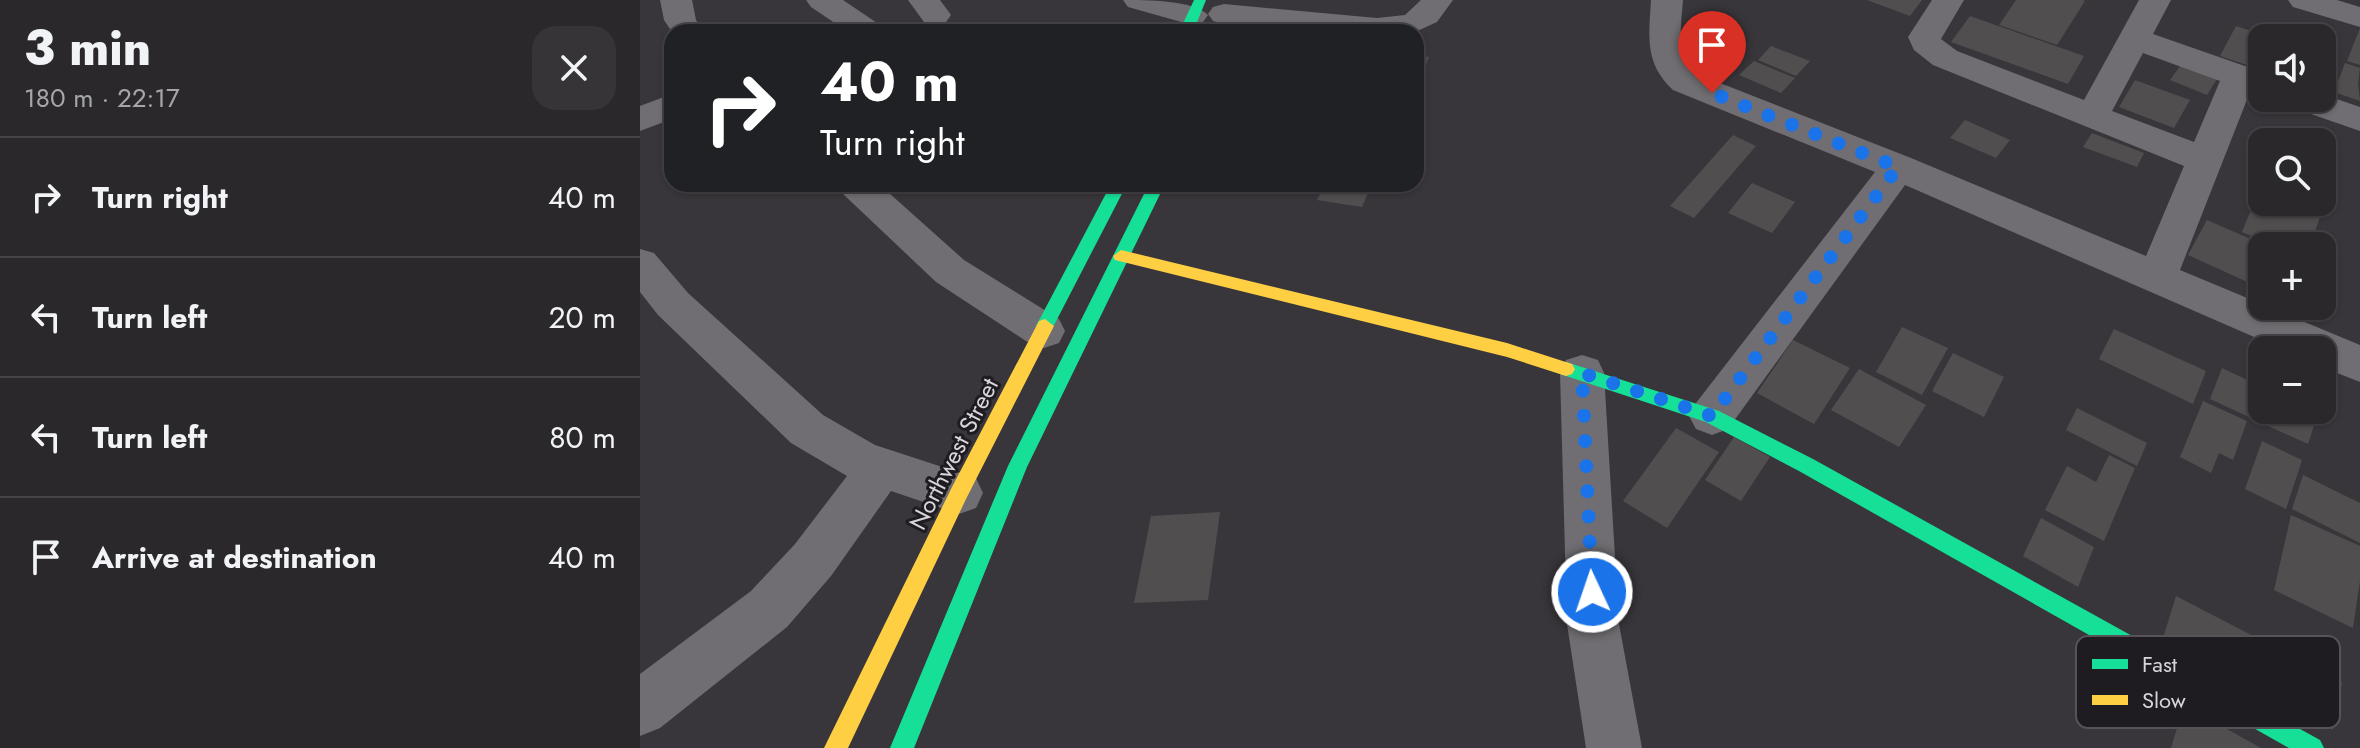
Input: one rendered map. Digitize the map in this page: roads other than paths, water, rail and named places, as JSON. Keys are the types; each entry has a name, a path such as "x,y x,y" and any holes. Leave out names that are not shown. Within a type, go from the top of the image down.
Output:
{"main road":[{"name":"Northwest Street","path":"836,748 959,493 1115,192"},
{"path":"902,748 1018,466 1153,192"},
{"path":"1121,256 1507,350 1712,416 2112,636"},
{"path":"2276,728 2312,748"}],"street":[{"path":"676,0 683,24"},
{"path":"822,0 857,24"},
{"path":"1139,0 1208,16 1311,24"},
{"path":"1404,24 1415,22 1431,12 1437,0"},
{"path":"1667,0 1665,53 1670,70 1685,82 1898,167 2360,364"},
{"path":"1948,0 1924,37 1945,58 2205,160"},
{"path":"2093,114 2155,0"},
{"path":"2304,0 2360,17"},
{"path":"2135,39 2248,79"},
{"path":"2157,278 2205,160 2248,85"},
{"path":"640,120 664,109"},
{"path":"2336,111 2360,120"},
{"path":"1712,416 1898,167"},
{"path":"864,192 950,271 1044,331"},
{"path":"640,265 673,304 807,429 861,461 959,493"},
{"path":"1582,373 1593,624 1614,748"},
{"path":"640,708 769,609 813,560 881,468"}]}
